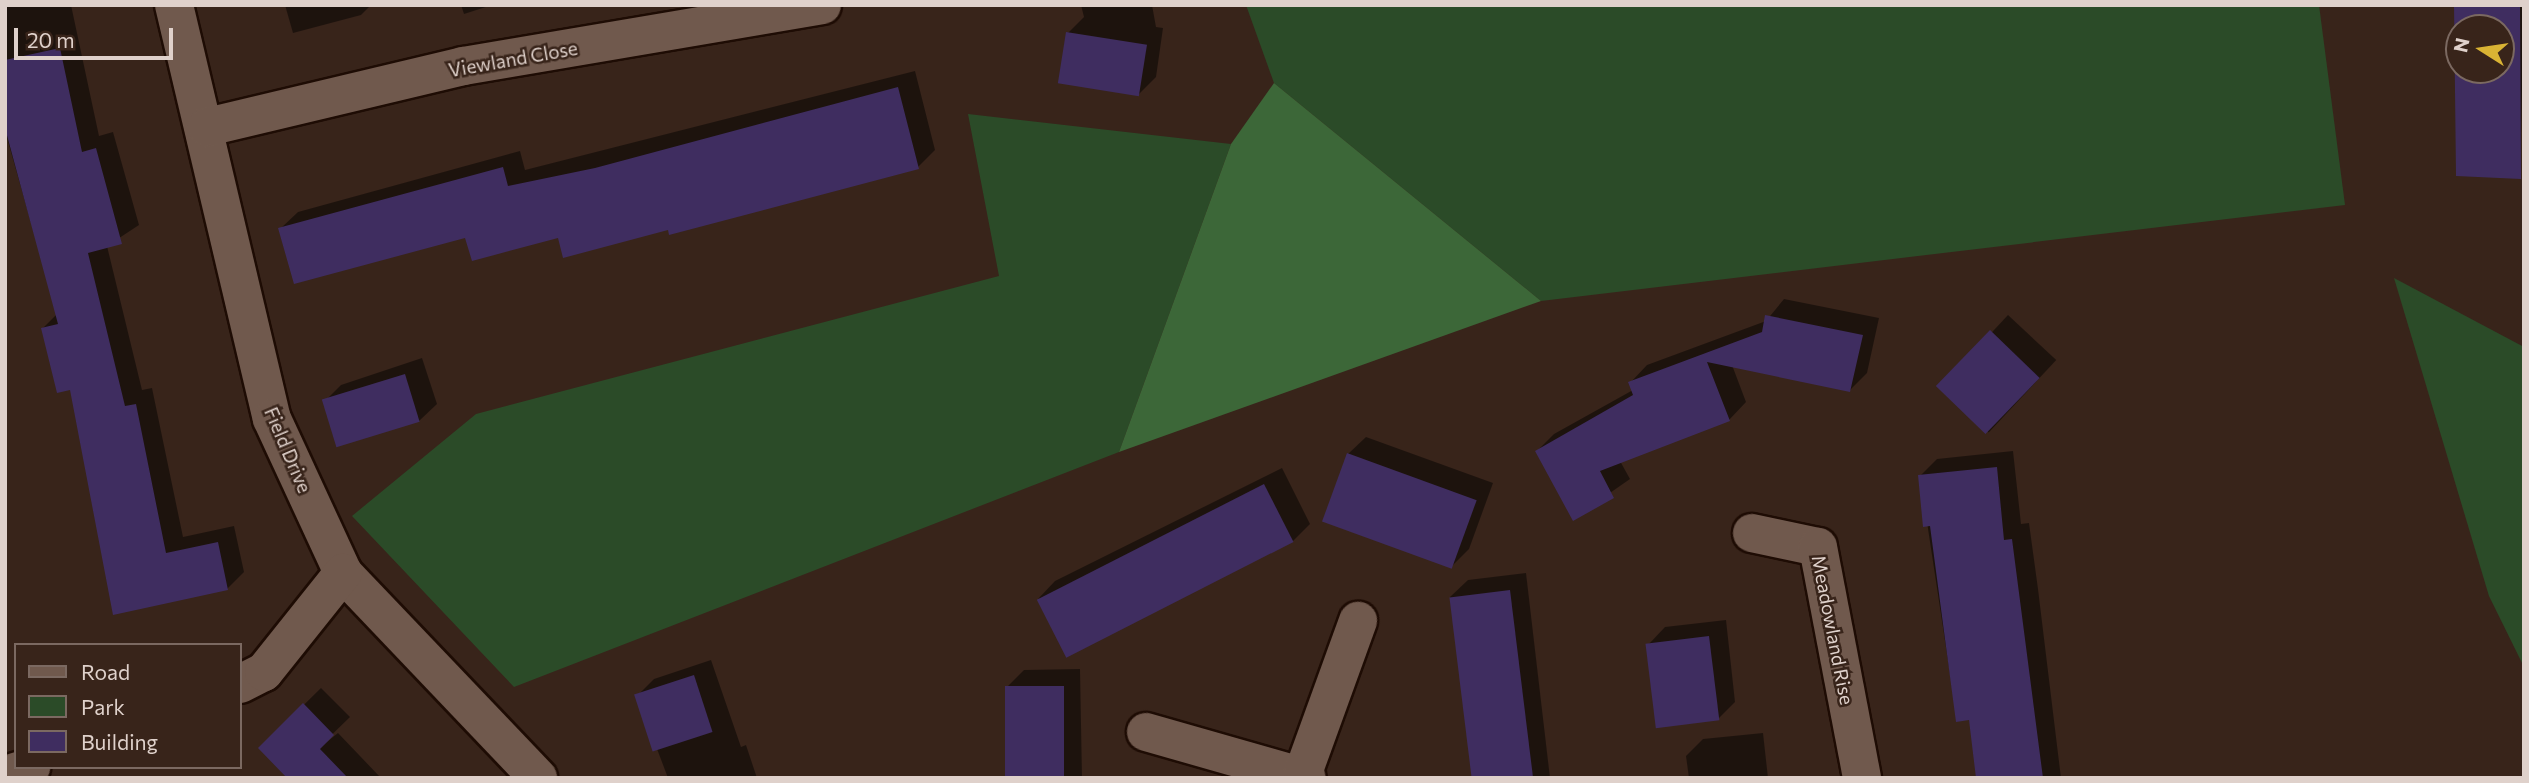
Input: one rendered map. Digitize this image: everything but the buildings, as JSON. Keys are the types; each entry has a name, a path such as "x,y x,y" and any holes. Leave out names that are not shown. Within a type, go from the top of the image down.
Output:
{"street":[{"name":"Field Drive","path":"174,5 207,127 272,419 343,573 538,778"},
{"name":"Viewland Close","path":"207,127 463,66 821,5"},
{"name":"Meadowland Rise","path":"1752,533 1818,547 1862,778"},
{"path":"242,683 264,672 343,573"},
{"path":"1146,732 1305,775 1358,621"}],"green space":[{"path":"1246,5 2319,5 2345,205 1541,301 1274,83"},
{"path":"1274,83 1541,301 1119,452 1231,144"},
{"path":"968,114 1231,144 1119,452 514,687 352,516 476,414 999,276"},
{"path":"2394,278 2524,347 2524,667 2489,596"}]}
